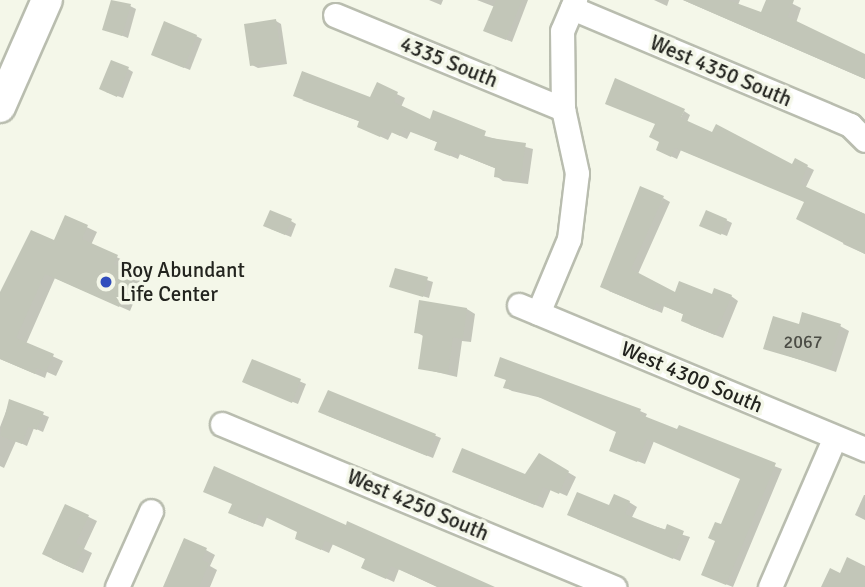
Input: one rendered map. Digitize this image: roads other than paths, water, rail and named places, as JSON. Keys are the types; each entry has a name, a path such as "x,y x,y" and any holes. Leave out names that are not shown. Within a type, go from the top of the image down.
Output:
{"main road":[{"path":"0,107 47,0"}],"street":[{"path":"563,109 562,31 573,4"},
{"name":"West 4350 South","path":"573,4 850,125 865,140"},
{"name":"4335 South","path":"335,15 563,109"},
{"name":"West 4300 South","path":"563,109 577,173 569,239 529,309 865,449"},
{"name":"West 4250 South","path":"222,424 614,587"},
{"path":"770,587 835,437"},
{"path":"117,587 151,511"}],"place":[{"name":"Roy Abundant Life Center","path":"106,282"}]}
